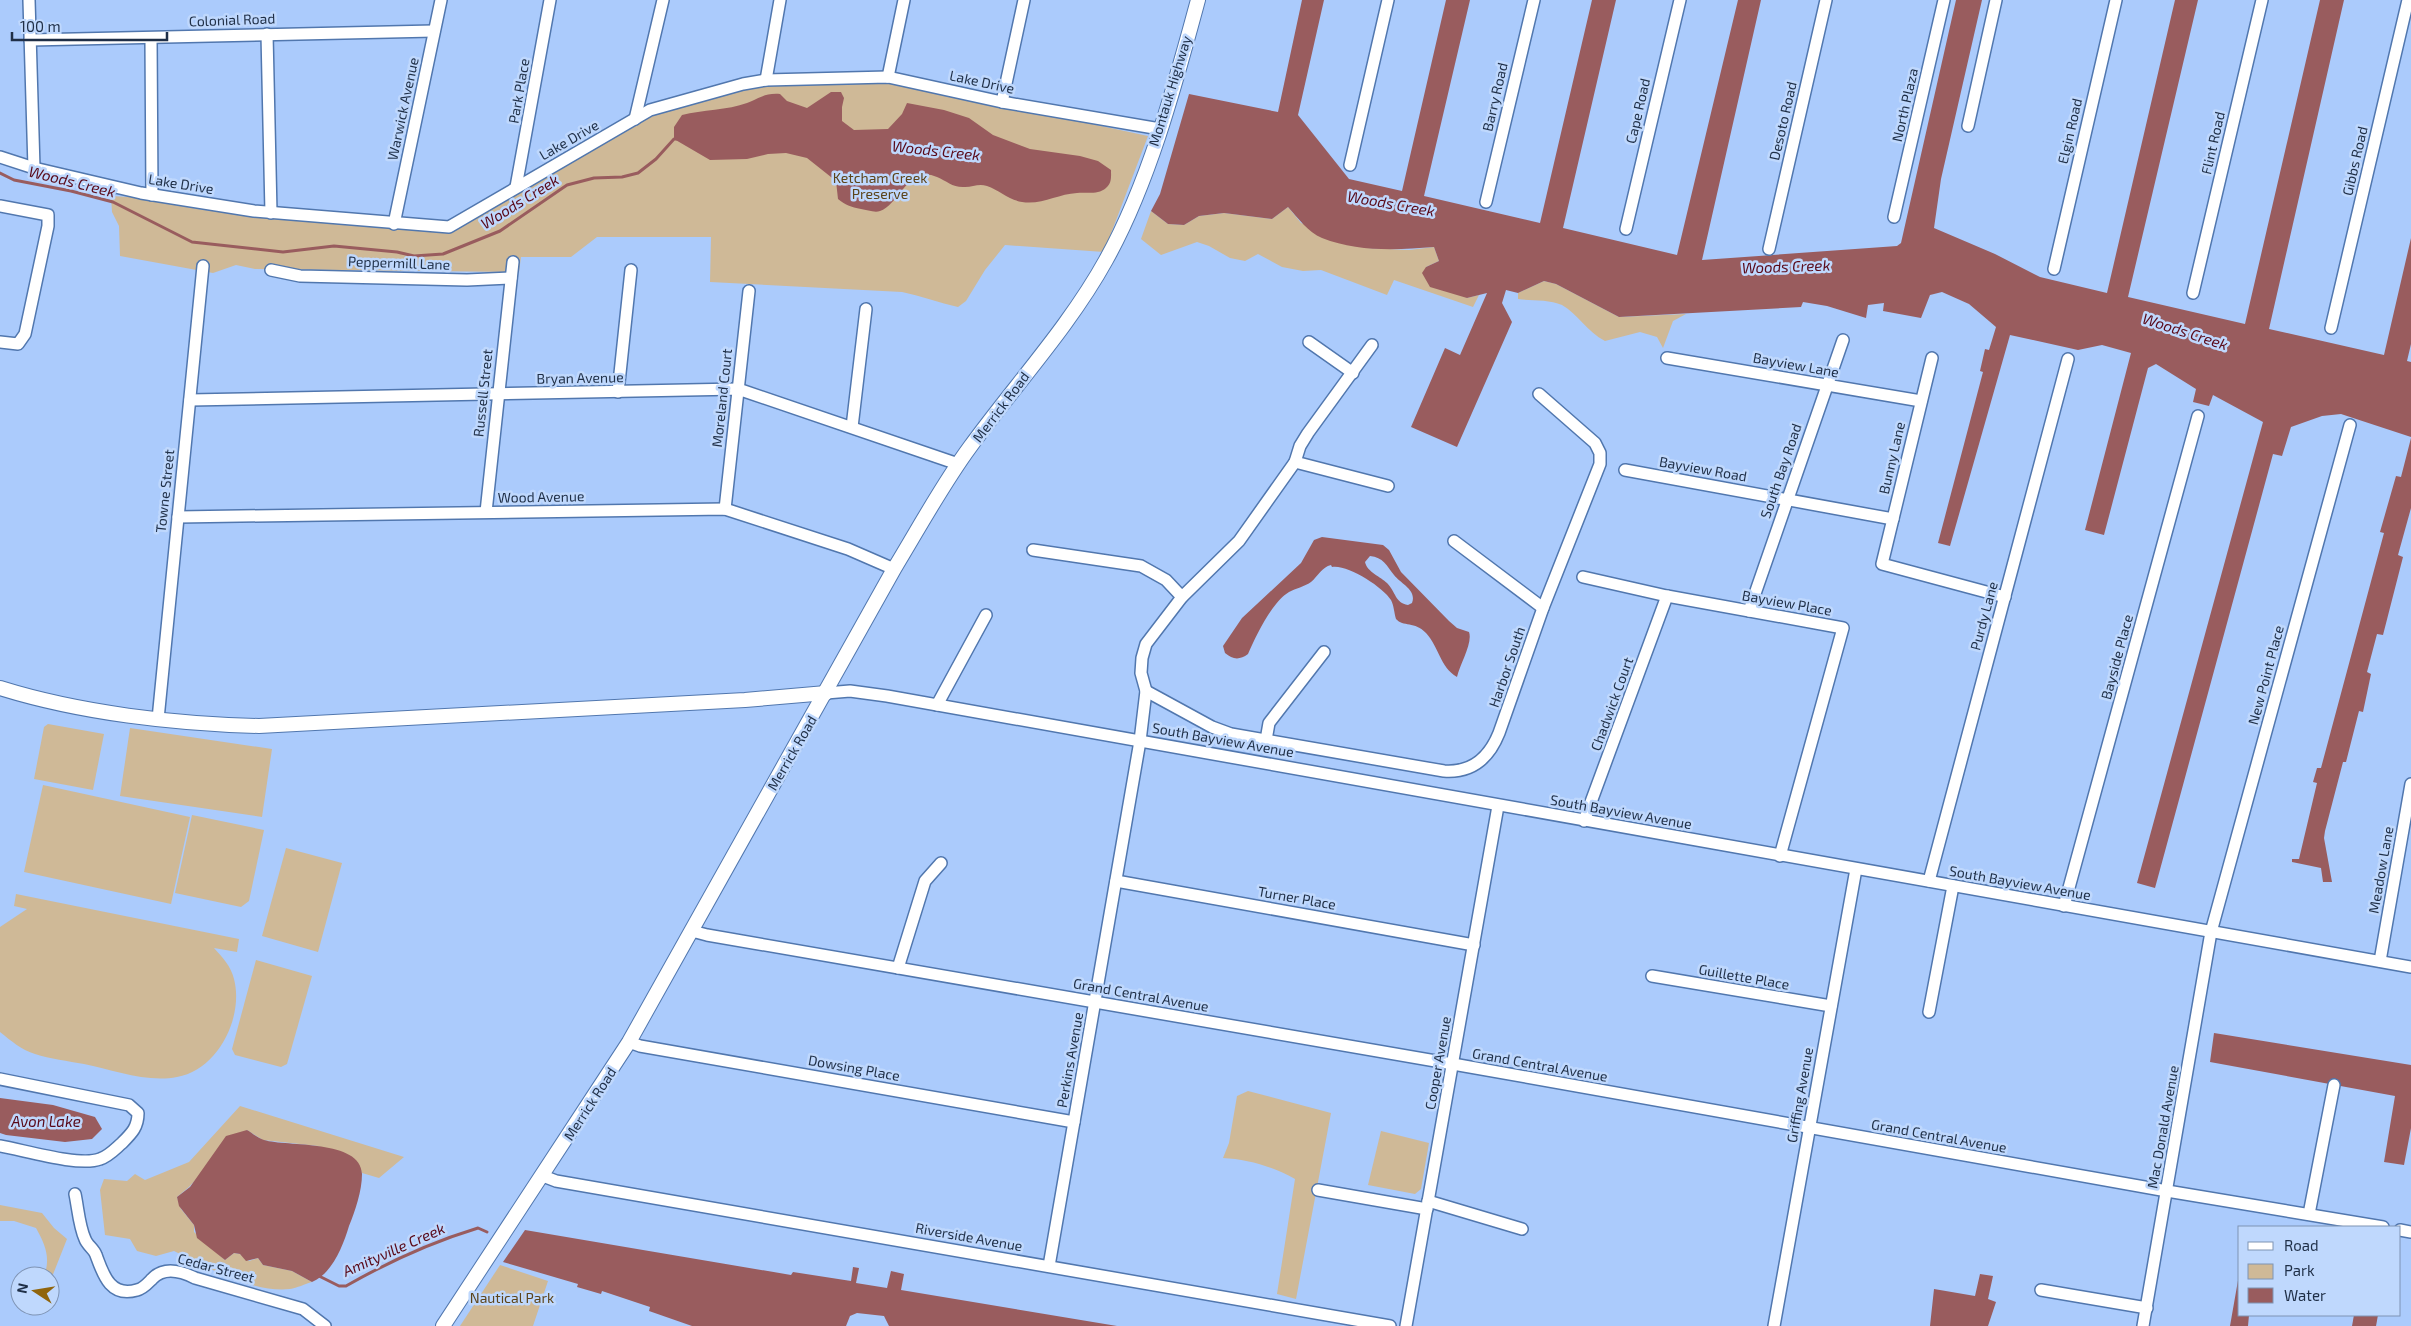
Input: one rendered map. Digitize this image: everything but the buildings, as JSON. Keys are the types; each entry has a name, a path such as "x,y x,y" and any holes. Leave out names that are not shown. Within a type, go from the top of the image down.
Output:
{"main road":[{"name":"Montauk Highway","path":"1142,182 1160,129 1198,0"},
{"name":"Merrick Road","path":"442,1326 543,1176 629,1042 894,569 958,464 1082,298 1116,242 1142,182"},
{"path":"0,688 40,700 158,719 221,725 259,726 745,700 826,693"}],"street":[{"path":"29,0 34,168"},
{"name":"Warwick Avenue","path":"394,224 440,0"},
{"name":"Park Place","path":"516,187 550,0"},
{"path":"634,119 663,0"},
{"path":"766,80 780,0"},
{"path":"888,77 904,0"},
{"path":"1002,102 1024,0"},
{"path":"1350,165 1388,0"},
{"name":"Barry Road","path":"1486,202 1534,0"},
{"name":"Cape Road","path":"1626,229 1680,0"},
{"name":"Desoto Road","path":"1769,249 1826,0"},
{"name":"North Plaza","path":"1894,217 1944,0"},
{"path":"1968,126 1996,0"},
{"name":"Elgin Road","path":"2054,269 2116,0"},
{"name":"Flint Road","path":"2193,293 2262,0"},
{"name":"Gibbs Road","path":"2331,328 2408,0"},
{"name":"Colonial Road","path":"30,40 434,31"},
{"path":"267,34 271,212"},
{"path":"151,38 152,195"},
{"name":"Lake Drive","path":"0,157 34,168 152,195 271,212 449,228 650,110 743,84 766,80 888,77 1002,102 1160,129"},
{"path":"0,206 48,215 48,226 26,334 18,344 0,342"},
{"path":"511,278 513,262"},
{"name":"Towne Street","path":"158,719 203,266"},
{"name":"Peppermill Lane","path":"271,270 310,276 467,280 511,278"},
{"path":"618,392 631,270"},
{"name":"Russell Street","path":"486,512 511,278"},
{"name":"Moreland Court","path":"726,509 749,290"},
{"path":"852,427 866,309"},
{"name":"South Bay Road","path":"1749,611 1843,340"},
{"path":"1309,342 1352,372"},
{"name":"Perkins Avenue","path":"1049,1266 1140,741 1146,691 1141,673 1142,658 1146,644 1182,597 1239,541 1295,462 1300,446 1308,433 1372,345"},
{"name":"Bayview Lane","path":"1667,358 1921,401"},
{"name":"Bunny Lane","path":"1932,358 1882,564 2004,597"},
{"name":"Purdy Lane","path":"1929,881 2068,359"},
{"name":"Bryan Avenue","path":"190,400 738,389 958,464"},
{"name":"Harbor South","path":"1146,691 1212,727 1266,740 1459,772 1474,766 1486,757 1494,747 1543,608 1600,464 1600,453 1595,443 1539,394"},
{"name":"Bayside Place","path":"2064,906 2198,416"},
{"name":"New Point Place","path":"2212,932 2350,425"},
{"path":"1295,462 1388,486"},
{"name":"Bayview Road","path":"1625,470 1893,519"},
{"name":"Wood Avenue","path":"178,517 726,509 848,549 894,569"},
{"path":"1454,541 1543,608"},
{"path":"1033,550 1141,566 1166,580 1182,597"},
{"name":"Bayview Place","path":"1583,577 1667,596 1843,628 1780,856"},
{"name":"Chadwick Court","path":"1584,821 1667,596"},
{"path":"937,705 986,615"},
{"path":"1266,740 1269,723 1324,652"},
{"name":"South Bayview Avenue","path":"826,693 851,691 937,705 2411,967"},
{"name":"Meadow Lane","path":"2380,961 2411,784"},
{"name":"Cooper Avenue","path":"1406,1326 1498,806"},
{"path":"898,968 924,881 941,863"},
{"name":"Griffing Avenue","path":"1774,1326 1856,869"},
{"name":"Turner Place","path":"1116,881 1474,946"},
{"path":"1929,1012 1953,886"},
{"name":"Grand Central Avenue","path":"692,931 1453,1064 2167,1192 2376,1226"},
{"name":"Mac Donald Avenue","path":"2143,1326 2212,932"},
{"name":"Guillette Place","path":"1652,976 1831,1006"},
{"name":"Dowsing Place","path":"629,1042 640,1046 1074,1122"},
{"path":"0,1079 129,1104 138,1113 138,1123 133,1132 108,1155 99,1160 80,1162 0,1146"},
{"path":"2309,1214 2334,1085"},
{"name":"Riverside Avenue","path":"543,1176 566,1183 1390,1326"},
{"path":"1318,1190 1428,1205 1522,1229"},
{"name":"Cedar Street","path":"75,1194 85,1239 95,1253 104,1279 115,1288 128,1292 138,1290 154,1276 166,1270 185,1272 195,1278 302,1309 325,1326"},
{"path":"2041,1290 2147,1308"}],"green space":[{"name":"Ketcham Creek Preserve","path":"890,81 1148,136 1104,252 1005,245 985,270 966,301 958,307 902,292 710,282 711,237 597,237 571,257 521,257 519,272 255,269 236,265 213,273 120,256 119,226 112,212 111,196 129,197 204,210 452,231 655,112 716,95 778,84"},
{"path":"1288,207 1301,223 1367,248 1409,250 1434,247 1439,261 1426,267 1467,298 1479,295 1473,307 1394,280 1387,295 1321,270 1303,271 1282,267 1258,254 1245,261 1230,258 1209,246 1197,242 1161,255 1141,239 1151,211 1168,224 1184,225 1199,216 1224,213 1272,219"},
{"path":"1544,281 1556,284 1619,317 1686,314 1673,321 1663,348 1657,337 1640,332 1605,341 1593,333 1562,305 1546,301 1518,299 1518,293"},
{"path":"48,724 104,734 93,790 34,779 44,727"},
{"path":"130,728 272,749 262,817 120,796"},
{"path":"43,785 190,817 171,904 24,872"},
{"path":"192,815 264,830 249,901 241,907 175,893"},
{"path":"286,848 342,863 318,952 262,936"},
{"path":"16,894 239,939 237,952 214,948 231,970 236,994 231,1025 225,1040 216,1053 205,1064 192,1072 177,1077 154,1078 130,1075 41,1056 26,1050 8,1039 0,1032 0,927 27,909 14,906"},
{"path":"256,960 312,976 287,1064 281,1067 235,1055 232,1049"},
{"path":"1248,1091 1331,1113 1296,1299 1277,1294 1295,1179 1260,1164 1223,1158 1229,1143 1237,1096"},
{"path":"240,1106 404,1157 379,1178 362,1173 357,1162 318,1146 263,1140 247,1130 177,1197 181,1209 194,1225 194,1232 225,1260 234,1253 240,1254 249,1261 258,1258 263,1265 292,1271 312,1282 290,1289 260,1287 230,1278 174,1251 156,1256 137,1251 130,1239 105,1235 100,1190 104,1179 127,1181 135,1174 145,1180 189,1162"},
{"path":"1381,1131 1429,1143 1421,1189 1415,1194 1368,1185"},
{"path":"0,1205 42,1213 54,1228 67,1239 56,1266 46,1266 46,1251 36,1228 14,1221 0,1221"},
{"name":"Nautical Park","path":"500,1265 548,1281 533,1326 460,1326"}],"water":[{"path":"1302,0 1324,0 1298,115 1349,179 1402,191 1446,0 1470,0 1424,196 1540,223 1592,0 1616,0 1563,228 1677,255 1738,0 1761,0 1702,260 1897,246 1901,243 1956,0 1982,0 1941,179 1934,228 1995,254 2040,277 2107,293 2175,0 2198,0 2128,297 2245,324 2320,0 2344,0 2269,329 2384,355 2411,238 2411,344 2407,361 2411,362 2411,437 2341,414 2322,416 2291,427 2282,456 2273,454 2155,888 2137,883 2263,422 2213,395 2209,406 2193,402 2196,389 2156,364 2148,368 2104,535 2085,530 2131,353 2102,345 2078,350 2010,335 1950,546 1938,543 1983,372 1980,371 1985,349 1989,350 1996,327 1969,304 1942,292 1930,295 1921,318 1883,311 1884,303 1868,305 1866,318 1827,306 1803,302 1801,307 1619,317 1556,284 1544,281 1518,293 1506,290 1502,303 1512,322 1457,447 1411,427 1445,348 1460,355 1487,293 1467,298 1430,287 1422,273 1426,267 1439,261 1434,247 1377,249 1335,243 1312,232 1288,207 1272,219 1224,213 1199,216 1184,225 1168,224 1151,211 1160,194 1189,94 1278,112"},
{"path":"831,92 841,92 844,98 842,121 854,130 888,129 902,114 907,103 944,110 969,118 993,135 1030,149 1080,156 1098,161 1111,170 1110,182 1100,192 1070,194 1029,203 1013,199 984,185 957,186 927,174 911,180 887,207 873,212 851,207 838,199 836,181 807,158 786,153 768,154 747,159 710,160 674,139 674,127 682,115 740,105 770,94 780,94 787,101 807,108"},
{"path":"2411,438 2411,508 2398,555 2403,557 2383,635 2377,634 2367,672 2371,674 2363,712 2359,711 2325,831 2324,838 2332,882 2323,882 2321,868 2292,862 2292,859 2299,859 2317,783 2313,782 2317,768 2321,768 2384,533 2380,532 2396,476 2401,477"},
{"path":"1322,537 1383,545 1389,550 1401,572 1449,621 1457,628 1469,632 1468,648 1457,677 1447,668 1434,644 1422,629 1414,625 1402,623 1396,619 1391,600 1381,589 1355,573 1339,567 1332,567 1331,565 1311,582 1289,592 1277,603 1265,620 1248,654 1236,658 1225,653 1223,646 1242,618 1301,563 1314,540","holes":["1370,556 1384,562 1408,588 1412,594 1412,603 1408,605 1400,602 1390,586 1368,569 1365,562"]},
{"path":"2214,1033 2411,1065 2411,1128 2404,1165 2384,1162 2395,1096 2210,1062"},
{"name":"Avon Lake","path":"0,1098 53,1105 95,1117 102,1129 92,1139 65,1142 6,1135 0,1133"},
{"path":"247,1130 264,1140 321,1146 337,1150 350,1155 358,1163 362,1174 361,1187 343,1242 331,1266 312,1282 292,1271 263,1265 258,1258 246,1261 240,1254 234,1253 225,1260 197,1238 194,1225 179,1206 177,1197 190,1187 226,1136"},
{"path":"525,1230 791,1275 793,1272 851,1281 853,1267 859,1268 856,1283 887,1288 891,1271 904,1274 901,1290 1117,1326 889,1326 884,1316 857,1313 850,1316 846,1326 692,1326 649,1311 650,1307 602,1291 601,1294 577,1287 578,1284 503,1262"},
{"path":"1980,1274 1993,1276 1988,1299 1996,1302 1988,1326 1930,1326 1934,1289 1975,1296"},
{"path":"2238,1280 2238,1316 2249,1316 2248,1326 2230,1326"},
{"path":"2354,1316 2378,1316 2376,1326 2352,1326"}],"waterway":[{"name":"Woods Creek","path":"0,173 14,180 71,191 113,202 192,242 283,252 334,246 397,252 414,256 443,254 500,231 567,185 594,178 622,177 638,173 656,159 674,139 677,139"},
{"name":"Amityville Creek","path":"319,1276 339,1286 346,1286 427,1246 478,1228 487,1232"}]}
